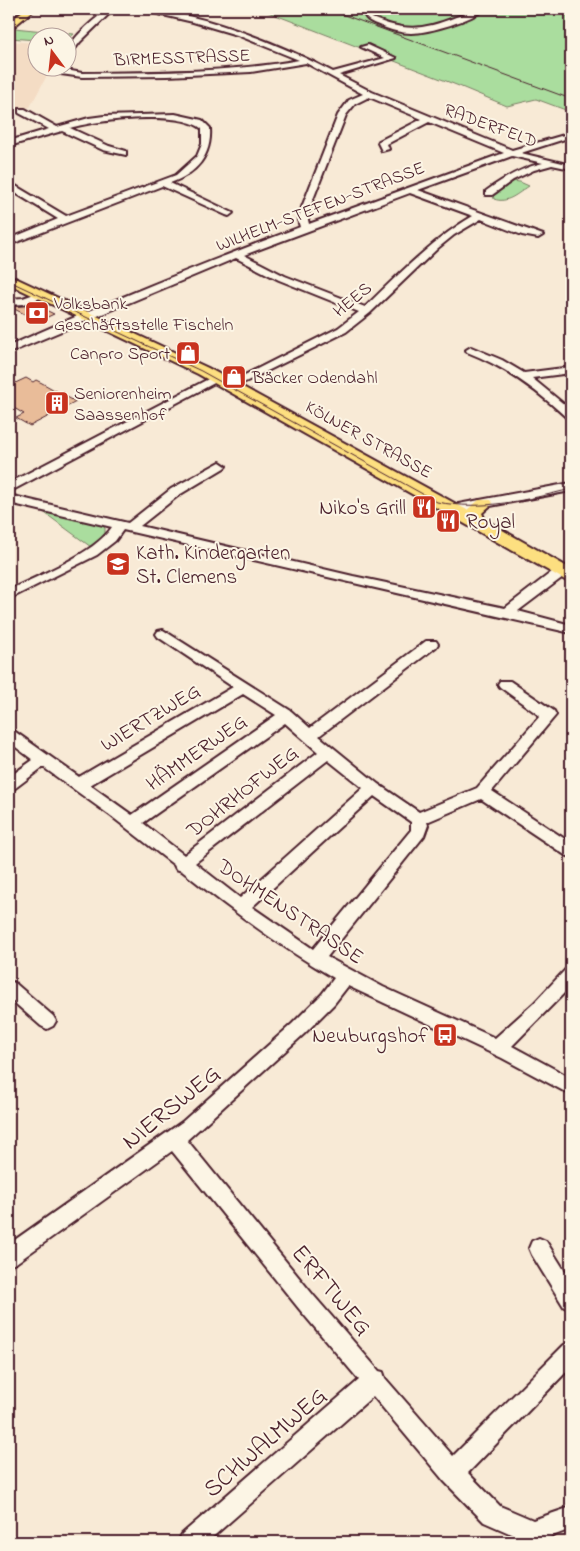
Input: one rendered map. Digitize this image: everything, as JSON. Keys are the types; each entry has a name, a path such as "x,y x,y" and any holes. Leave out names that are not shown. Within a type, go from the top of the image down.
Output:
{"main road":[{"path":"9,26 30,9"},
{"name":"KÖLNER STRASSE","path":"9,279 216,378 453,508 567,574"},
{"path":"478,523 474,512 485,502"}],"street":[{"name":"BIRMESSTRASSE","path":"78,39 111,9"},
{"name":"RADERFELD","path":"140,9 219,27 307,62 369,94 511,153 571,167"},
{"path":"366,9 367,16 375,21 410,31 423,30 482,9"},
{"path":"333,74 392,58 365,47"},
{"name":"BIRMESSTRASSE","path":"78,74 185,74 251,70 307,62"},
{"path":"305,228 303,220 306,207 342,115 350,104 369,94"},
{"path":"22,110 59,129 123,153"},
{"path":"9,144 89,120 120,117 175,116 199,122 206,128 207,146 188,171 163,183 64,219 9,242"},
{"name":"RADERFELD","path":"385,149 382,143 428,119"},
{"name":"WILHELM-STEFEN-STRASSE","path":"9,350 84,316 305,228 511,153 571,135"},
{"path":"488,193 512,175 525,169 552,163"},
{"path":"163,183 229,213"},
{"path":"9,185 64,219"},
{"path":"411,190 525,233 538,235"},
{"name":"HEES","path":"231,386 342,330 366,311 435,246 451,233 480,216"},
{"path":"236,255 282,278 366,311"},
{"path":"9,302 24,301 40,295"},
{"path":"471,350 491,357 522,376 571,416"},
{"path":"522,376 571,370"},
{"path":"9,488 216,378"},
{"path":"9,595 93,552 175,492 220,466"},
{"path":"453,508 571,487"},
{"path":"9,500 363,582 507,613 571,630"},
{"path":"507,613 567,574"},
{"path":"163,634 286,714 328,752 373,788 418,819 420,825 418,832 315,959"},
{"path":"310,735 432,644"},
{"path":"418,819 482,792 550,715 504,684"},
{"name":"WIERTZWEG","path":"78,785 244,687"},
{"name":"HÄMMERWEG","path":"132,823 286,714"},
{"name":"DOHMENSTRASSE","path":"9,735 132,823 182,865 315,959 449,1026 498,1047 571,1087"},
{"name":"DOHRHOFWEG","path":"182,865 328,752"},
{"path":"9,784 43,760"},
{"path":"241,907 373,788"},
{"path":"482,792 571,851"},
{"path":"498,1047 540,1008 571,975"},
{"name":"NIERSWEG","path":"9,1256 189,1128 298,1029 328,999 346,976"},
{"path":"9,988 48,1021"},
{"name":"ERFTWEG","path":"174,1139 307,1302 452,1472 492,1514 532,1537 571,1518"},
{"path":"539,1248 571,1300"},
{"path":"452,1472 571,1352"},
{"name":"SCHWALMWEG","path":"190,1542 375,1380"}],"shaded area":[{"path":"9,41 28,42 28,78 46,78 30,107 9,111"}],"green space":[{"path":"260,9 453,9 476,15 494,9 571,10 571,112 536,99 507,106"},
{"path":"14,28 28,29 28,39 9,38 9,33"},
{"path":"512,181 529,186 508,199 494,199 493,195"},
{"path":"44,509 98,522 105,528 105,535 91,547 42,511"}],"building":[{"name":"Volksbank Geschäftsstelle Fischeln","path":"35,305 54,314 39,321 10,307"},
{"name":"Seniorenheim Saassenhof","path":"26,378 33,382 36,380 76,402 30,426 16,418 24,414 9,405 9,386"}],"tram line":[{"path":"328,9 571,99"},
{"path":"9,281 201,371 437,502 488,505 571,489"}],"place":[{"name":"Volksbank Geschäftsstelle Fischeln","path":"37,313"},
{"name":"Canpro Sport","path":"188,353"},
{"name":"Bäcker Odendahl","path":"234,377"},
{"name":"Seniorenheim Saassenhof","path":"57,403"},
{"name":"Niko's Grill","path":"424,507"},
{"name":"Royal","path":"448,521"},
{"name":"Kath. Kindergarten St. Clemens","path":"118,564"},
{"name":"Neuburgshof","path":"445,1035"}]}
